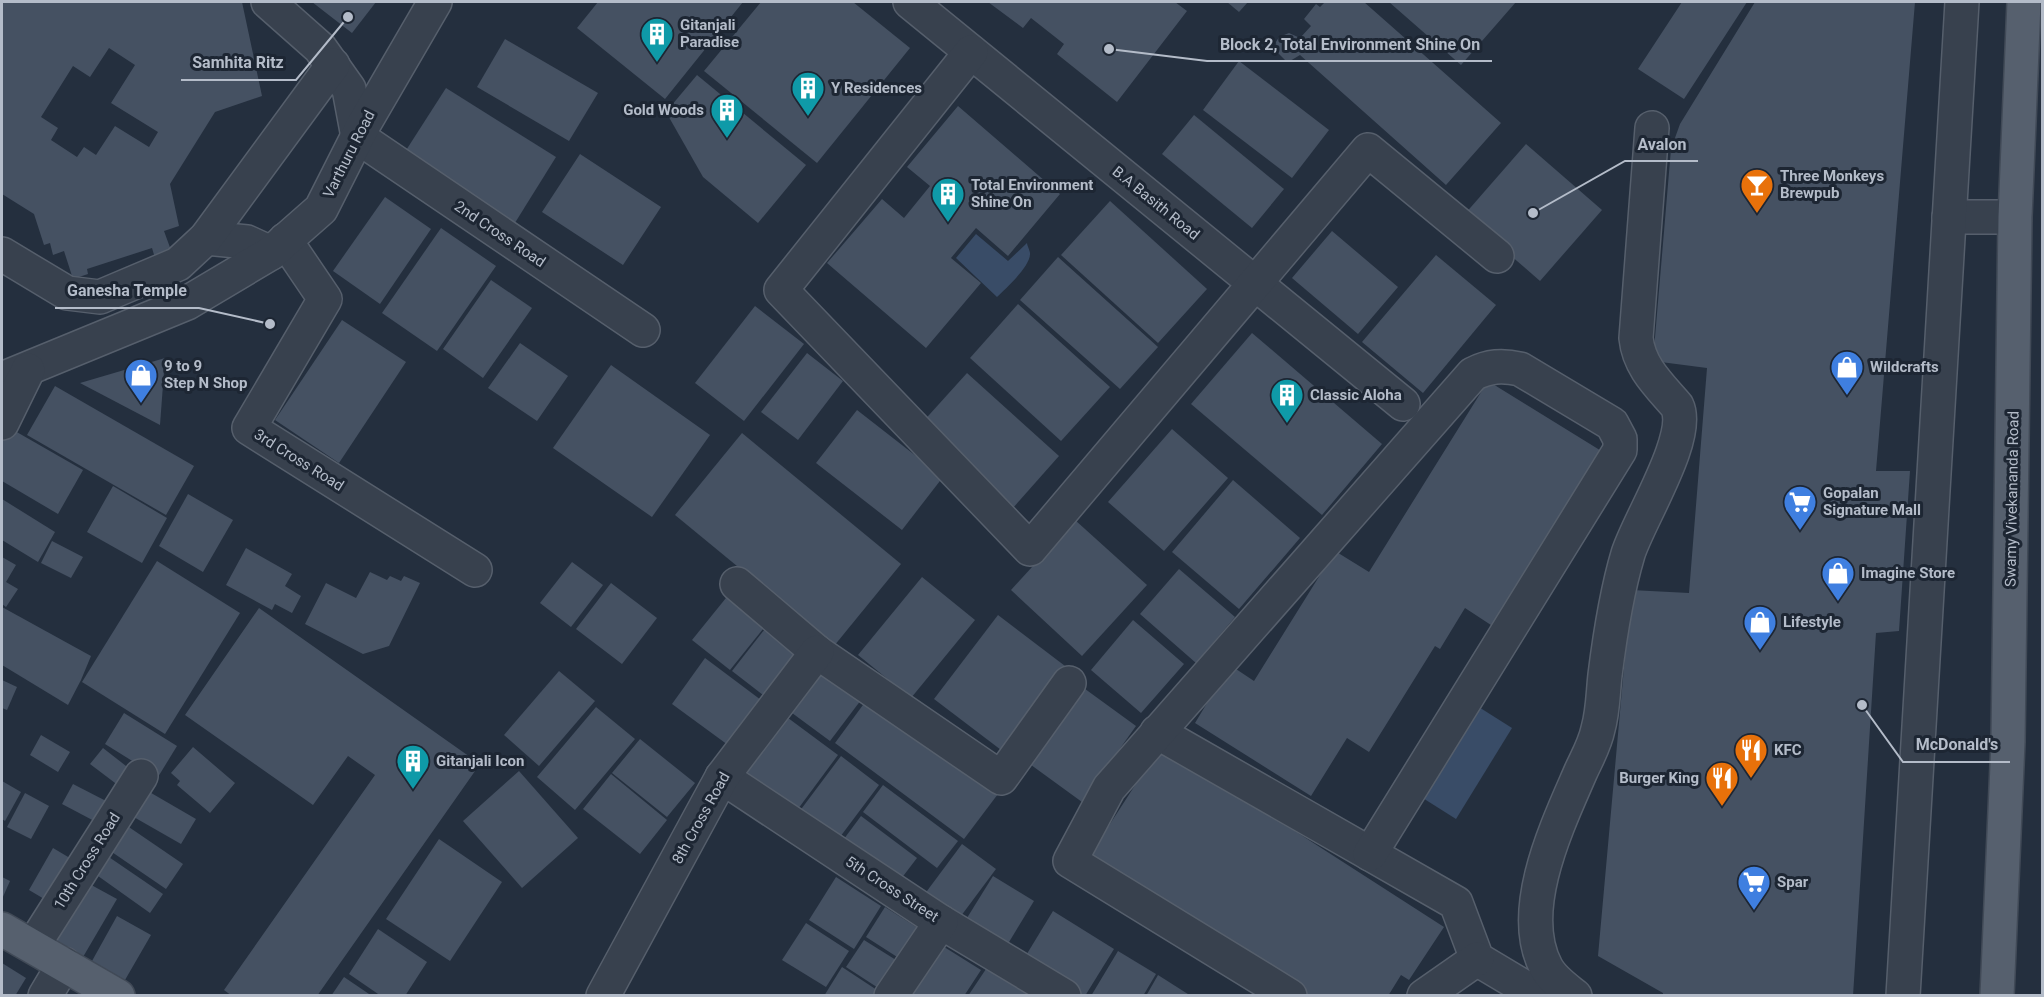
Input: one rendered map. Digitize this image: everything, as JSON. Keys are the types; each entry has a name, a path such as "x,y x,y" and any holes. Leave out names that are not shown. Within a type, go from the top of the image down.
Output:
{"main road":[{"name":"Swamy Vivekananda Road","path":"1997,996 2008,742 2015,217 2024,2"},
{"path":"2,929 118,996"}],"street":[{"path":"268,2 320,48 349,88 358,137"},
{"name":"Varthuru Road","path":"15,375 188,303 278,246 321,209 364,124 435,2"},
{"name":"B.A Basith Road","path":"910,2 1403,404"},
{"path":"1903,996 1962,2"},
{"path":"971,51 781,290 1030,549 1368,150 1497,256"},
{"path":"2,254 67,293 100,297 178,264 206,238 333,65"},
{"path":"1575,996 1556,981 1546,967 1541,953 1536,911 1542,870 1549,845 1598,730 1612,622 1628,553 1674,449 1681,414 1645,367 1638,352 1636,338 1652,128"},
{"name":"2nd Cross Road","path":"358,137 643,330"},
{"path":"1950,217 2015,217"},
{"path":"206,238 278,246"},
{"name":"3rd Cross Road","path":"278,246 325,299 249,428 476,570"},
{"path":"1290,996 1070,861 1109,788 1473,374 1492,366 1520,369 1611,424 1620,439 1620,450 1370,854"},
{"path":"2,423 15,375"},
{"path":"737,584 817,652 1000,778 1069,683"},
{"name":"8th Cross Road","path":"603,996 722,777 817,652"},
{"path":"1157,732 1456,903 1477,959 1539,996"},
{"name":"10th Cross Road","path":"33,946 141,776"},
{"name":"5th Cross Street","path":"722,777 941,921 1064,996"},
{"path":"891,996 941,921"},
{"path":"1424,996 1477,959"},
{"path":"45,996 64,964"}],"water":[{"path":"976,234 1008,261 1027,243 1030,253 1027,264 997,297 956,258"},
{"path":"1474,704 1512,728 1456,819 1418,795"}],"building":[{"path":"2,2 242,2 262,96 215,112 170,184 179,226 164,231 172,253 155,258 152,248 87,269 88,274 73,279 64,251 53,255 50,243 44,245 34,214 2,194","holes":["109,48 135,65 111,103 158,132 149,147 115,126 96,155 84,147 77,157 51,140 58,128 41,117 73,66 90,77"]},
{"path":"312,2 376,2 352,33"},
{"name":"Gitanjali Paradise","path":"598,2 743,2 665,99 577,28"},
{"name":"Y Residences","path":"761,2 853,2 910,48 817,163 704,71"},
{"path":"988,2 1175,2 1187,11 1117,102 1057,54 1064,44 1031,18 1023,28"},
{"path":"1227,2 1248,2 1239,12"},
{"path":"1325,2 1364,2 1501,123 1446,185 1300,55 1290,61 1285,60 1277,52 1276,42 1279,37 1289,33 1300,38 1311,26 1304,19 1316,4 1320,7"},
{"path":"1389,2 1516,2 1461,65"},
{"path":"1682,2 1747,2 1684,99 1638,69"},
{"name":"Gopalan Signature Mall","path":"1755,2 1915,2 1876,471 1910,471 1899,631 1876,633 1853,996 1663,996 1663,993 1598,956 1631,590 1689,593 1707,368 1653,361 1671,149 1680,124"},
{"path":"505,39 598,93 569,141 477,87"},
{"path":"1239,61 1329,130 1292,178 1203,110"},
{"name":"Gold Woods","path":"697,75 806,165 758,223 703,177 666,112"},
{"path":"446,88 556,157 513,226 403,155"},
{"name":"Total Environment Shine On","path":"958,106 1060,194 1008,256 976,228 951,258 981,283 926,348 827,263 882,199 904,218 930,186 907,167"},
{"path":"1194,115 1284,189 1252,228 1162,154"},
{"path":"1526,144 1602,210 1540,281 1464,215"},
{"path":"580,154 661,207 623,265 542,212"},
{"path":"385,197 431,229 380,304 333,271"},
{"path":"1110,201 1207,289 1158,343 1061,255"},
{"path":"441,228 496,266 437,351 382,313"},
{"path":"1332,231 1398,287 1358,334 1292,278"},
{"path":"1436,255 1496,305 1423,393 1362,342"},
{"path":"1058,257 1158,347 1120,389 1020,300"},
{"path":"491,280 532,308 483,378 443,349"},
{"path":"1018,304 1110,387 1061,441 970,358"},
{"path":"755,306 804,344 744,421 695,383"},
{"path":"342,320 406,362 339,463 275,420"},
{"name":"Classic Aloha","path":"1252,333 1382,444 1322,515 1191,404"},
{"path":"520,343 568,376 537,421 488,388"},
{"path":"807,353 843,381 798,440 761,412"},
{"name":"9 to 9 Step N Shop","path":"165,358 160,425 80,383"},
{"path":"611,365 710,435 652,517 553,448"},
{"path":"967,373 1059,456 1013,508 920,425"},
{"path":"1488,381 1603,452 1494,627 1465,608 1440,649 1435,646 1369,752 1347,738 1311,796 1195,723 1230,665 1254,681 1335,551 1369,572"},
{"path":"55,386 194,466 166,515 27,435"},
{"path":"857,410 943,477 902,530 816,463"},
{"path":"8,427 83,470 58,514 2,481 2,438"},
{"path":"1172,429 1228,478 1164,551 1108,502"},
{"path":"742,433 901,564 834,646 675,515"},
{"path":"1233,480 1300,538 1239,609 1172,552"},
{"path":"113,486 167,518 142,563 87,532"},
{"path":"188,494 233,520 203,572 159,546"},
{"path":"2,499 55,532 38,562 2,540"},
{"path":"1075,520 1147,585 1082,656 1011,590"},
{"path":"52,541 83,557 71,578 41,563"},
{"path":"246,548 292,574 285,586 301,596 292,613 275,604 272,610 226,585"},
{"path":"2,557 16,565 6,582 18,589 6,607 2,604"},
{"path":"157,561 240,613 165,734 82,682"},
{"path":"572,562 603,585 571,627 540,603"},
{"path":"1179,569 1235,617 1196,663 1140,614"},
{"path":"370,572 387,580 390,576 401,581 404,576 420,583 389,646 363,654 305,624 326,583 356,598"},
{"path":"922,577 975,620 911,698 858,655"},
{"path":"611,583 657,618 622,664 576,629"},
{"path":"730,593 767,624 730,670 692,640"},
{"path":"2,607 91,656 68,705 2,665"},
{"name":"Gitanjali Icon","path":"259,608 480,764 317,996 232,996 224,990 375,775 348,756 313,805 185,715"},
{"path":"998,615 1069,669 1005,753 934,699"},
{"path":"1133,620 1184,664 1141,713 1091,670"},
{"path":"768,625 803,653 767,698 732,671"},
{"path":"705,658 761,700 728,745 672,704"},
{"path":"819,670 861,700 830,741 788,710"},
{"path":"559,671 595,701 539,766 504,735"},
{"path":"2,680 17,687 7,710 2,708"},
{"path":"1081,686 1136,726 1082,802 1027,762"},
{"path":"871,694 1001,790 964,839 835,743"},
{"path":"596,707 635,739 575,810 537,777"},
{"path":"780,712 838,755 795,813 737,770"},
{"path":"124,713 177,746 158,777 105,744"},
{"path":"41,735 70,752 58,772 30,755"},
{"path":"640,739 695,783 667,817 612,773"},
{"path":"1161,745 1444,927 1409,980 1401,975 1388,996 1309,996 1090,855"},
{"path":"193,747 235,783 210,813 177,785 180,781 171,773"},
{"path":"103,748 135,773 123,789 90,764"},
{"path":"841,756 879,785 834,845 796,816"},
{"path":"519,771 578,838 522,888 463,821"},
{"path":"611,774 667,820 640,854 583,809"},
{"path":"2,781 21,792 5,821 2,819"},
{"path":"73,784 108,802 98,823 62,804"},
{"path":"883,785 958,841 937,868 863,812"},
{"path":"146,790 196,819 181,844 132,816"},
{"path":"25,793 49,806 31,839 7,827"},
{"path":"861,816 917,858 894,888 838,847"},
{"path":"123,823 183,864 166,889 106,848"},
{"path":"439,839 502,882 450,961 386,919"},
{"path":"962,844 996,869 958,920 924,895"},
{"path":"53,848 80,864 56,906 29,890"},
{"path":"103,853 163,894 150,913 91,871"},
{"path":"993,876 1034,901 1003,952 962,926"},
{"path":"2,877 10,881 2,899"},
{"path":"836,877 881,906 854,949 809,920"},
{"path":"84,881 117,899 83,957 51,938"},
{"path":"885,907 924,932 905,962 866,937"},
{"path":"1053,911 1114,949 1085,996 1076,996 1022,962"},
{"path":"117,916 151,935 125,980 92,961"},
{"path":"806,923 849,951 826,987 782,960"},
{"path":"378,929 427,962 405,996 381,996 349,974"},
{"path":"864,940 904,965 886,993 846,967"},
{"path":"941,945 981,970 964,996 909,996"},
{"path":"1118,951 1156,974 1143,996 1091,996"},
{"path":"2,963 26,978 15,996 2,996"},
{"path":"988,966 1033,996 968,996"},
{"path":"842,967 886,996 824,996"},
{"path":"1158,975 1191,996 1146,996"},
{"path":"344,977 372,996 331,996"}],"place":[{"name":"Samhita Ritz","path":"348,17"},
{"name":"Block 2, Total Environment Shine On","path":"1109,49"},
{"name":"Gitanjali Paradise","path":"657,63"},
{"name":"Y Residences","path":"808,117"},
{"name":"Gold Woods","path":"727,139"},
{"name":"Avalon","path":"1533,213"},
{"name":"Three Monkeys Brewpub","path":"1757,214"},
{"name":"Total Environment Shine On","path":"948,223"},
{"name":"Ganesha Temple","path":"270,324"},
{"name":"Wildcrafts","path":"1847,396"},
{"name":"9 to 9 Step N Shop","path":"141,404"},
{"name":"Classic Aloha","path":"1287,424"},
{"name":"Gopalan Signature Mall","path":"1800,531"},
{"name":"Imagine Store","path":"1838,602"},
{"name":"Lifestyle","path":"1760,651"},
{"name":"McDonald's","path":"1862,705"},
{"name":"KFC","path":"1751,779"},
{"name":"Gitanjali Icon","path":"413,790"},
{"name":"Burger King","path":"1722,807"},
{"name":"Spar","path":"1754,911"}]}
